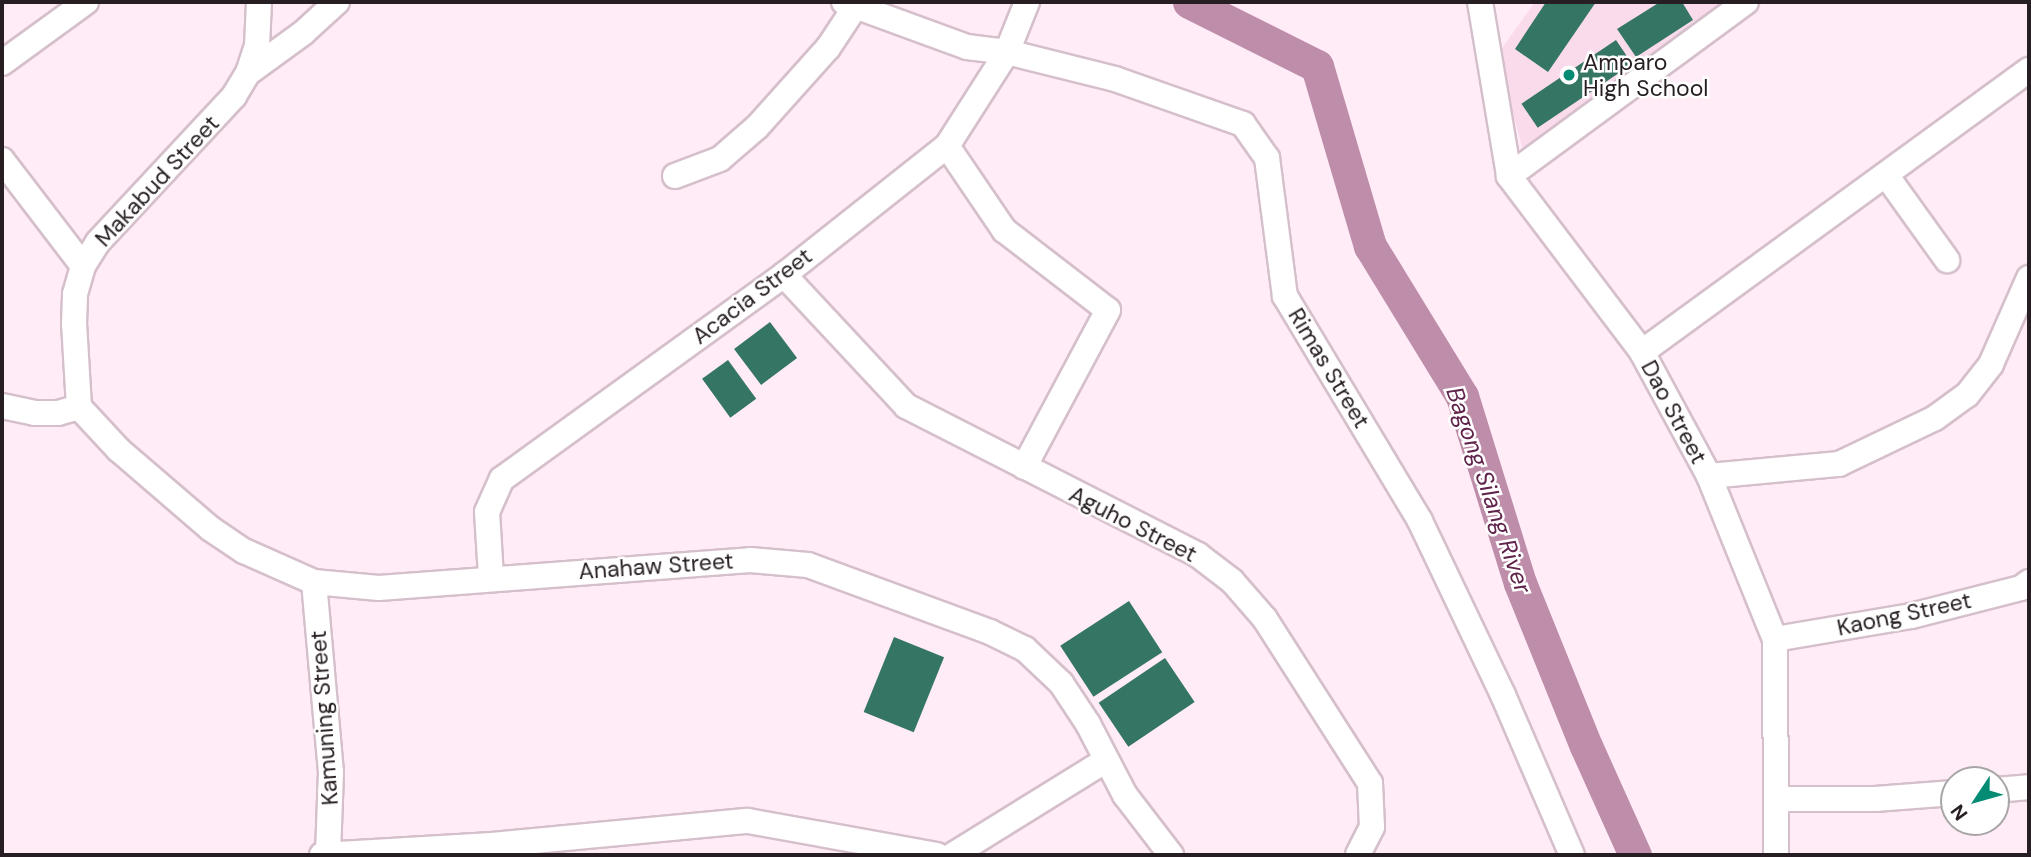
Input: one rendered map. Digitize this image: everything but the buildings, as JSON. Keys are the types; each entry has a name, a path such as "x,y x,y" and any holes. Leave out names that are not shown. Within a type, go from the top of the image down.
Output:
{"street":[{"path":"2,63 86,2"},
{"name":"Makabud Street","path":"79,407 74,324 75,294 83,266 106,232 214,120 248,73 257,46 259,2"},
{"path":"248,73 303,33 337,2"},
{"name":"Acacia Street","path":"491,577 487,513 502,479 784,275 947,146 1007,52 1027,2"},
{"name":"Dao Street","path":"1480,2 1509,176 1642,352 1709,476 1775,639 1776,855"},
{"path":"1509,176 1746,2"},
{"path":"675,176 720,159 757,128 828,48 850,5"},
{"name":"Rimas Street","path":"850,5 967,47 1007,52 1115,79 1243,124 1267,159 1285,296 1420,521 1503,695 1572,855"},
{"path":"1642,352 2029,70"},
{"path":"947,146 1004,230 1108,310 1024,467"},
{"path":"2,160 83,266"},
{"path":"1886,175 1947,260"},
{"name":"Aguho Street","path":"784,275 906,406 1198,555 1231,581 1265,620 1370,783 1372,827 1357,855"},
{"path":"1709,476 1839,464 1935,418 1967,394 1991,365 2029,278"},
{"path":"2,406 35,413 58,413 79,407"},
{"name":"Anahaw Street","path":"79,407 120,450 212,529 244,551 314,582 379,588 491,577 750,560 808,565 977,627 1025,649 1061,683 1125,795 1171,855"},
{"name":"Kamuning Street","path":"314,582 331,772 326,855"},
{"name":"Kaong Street","path":"1775,639 1911,616 2021,588 2029,582"},
{"path":"953,855 1107,760"},
{"path":"2010,789 2029,788"},
{"path":"1777,799 1875,799 1940,794"},
{"path":"326,855 493,850 748,821 937,855"}],"shaded area":[{"name":"Amparo High School","path":"1535,2 1732,2 1524,154 1510,102 1502,48"}],"waterway":[{"name":"Bagong Silang River","path":"1189,2 1317,66 1370,246 1462,396 1520,583 1586,746 1635,855"}],"place":[{"name":"Amparo High School","path":"1569,75"}]}
